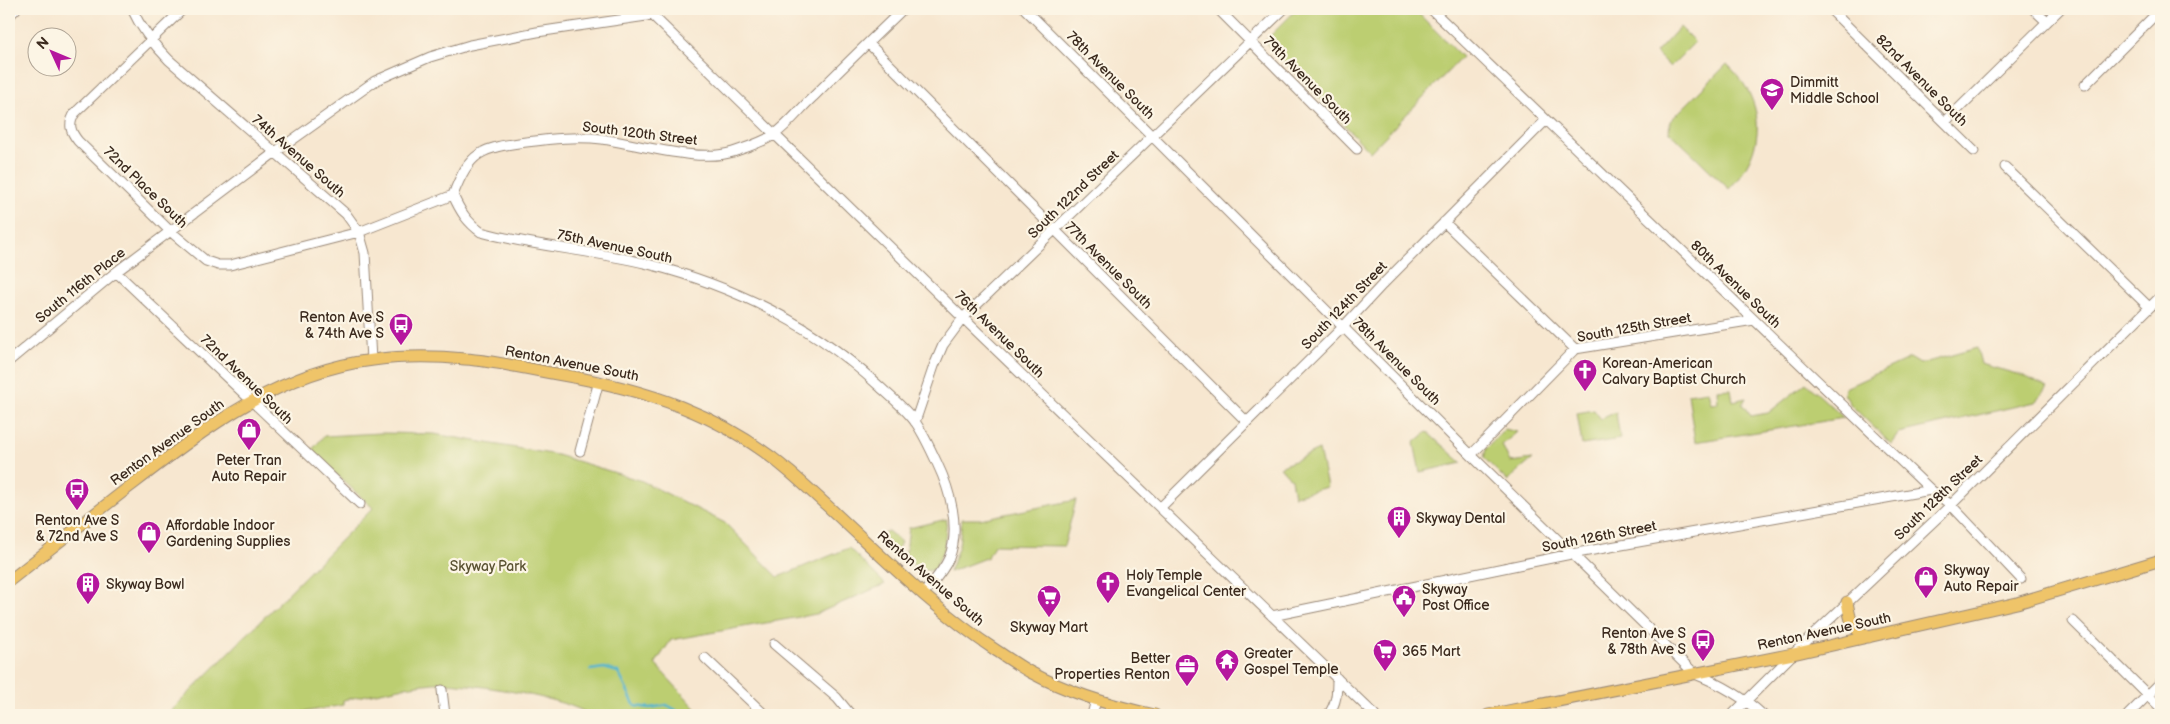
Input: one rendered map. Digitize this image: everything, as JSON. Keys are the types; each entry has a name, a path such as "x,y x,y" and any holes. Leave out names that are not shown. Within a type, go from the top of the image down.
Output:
{"main road":[{"name":"Renton Avenue South","path":"9,580 179,449 250,401 282,385 371,360 466,358 624,387 680,405 702,415 747,440 790,472 923,594 968,632 1030,672 1096,700 1155,715"},
{"name":"Renton Avenue South","path":"1488,715 1792,654 2017,603 2161,560"},
{"path":"1848,602 1852,624 1857,631 1869,637"}],"street":[{"name":"74th Avenue South","path":"132,9 150,40 168,60 346,214 360,232 365,254 371,360"},
{"path":"150,40 183,9"},
{"name":"South 120th Street","path":"453,195 461,174 472,159 484,150 502,145 574,138 600,139 690,154 716,155 746,147 775,134 902,9"},
{"name":"78th Avenue South","path":"1025,9 1471,455 1695,674 1720,684 1747,700 1763,715"},
{"name":"79th Avenue South","path":"1218,9 1357,149"},
{"name":"South 122nd Street","path":"915,422 934,366 944,345 963,318 1284,9"},
{"name":"80th Avenue South","path":"1431,9 1932,490 1951,505 2021,579"},
{"name":"82nd Avenue South","path":"1830,9 1974,151"},
{"path":"2033,9 2047,22"},
{"path":"1945,122 2060,9"},
{"path":"2086,85 2161,9"},
{"name":"76th Avenue South","path":"649,12 1375,715"},
{"name":"South 116th Place","path":"9,361 116,272 274,153 375,81 430,57 470,45 649,12"},
{"name":"72nd Place South","path":"150,40 74,113 70,121 70,130 78,141 170,231 206,261 218,265 243,263 360,232"},
{"name":"77th Avenue South","path":"868,43 1246,421"},
{"name":"South 124th Street","path":"1160,508 1343,327 1546,120"},
{"path":"2004,167 2149,307"},
{"path":"360,232 453,195"},
{"name":"75th Avenue South","path":"453,195 460,211 470,225 481,232 648,264 728,290 790,320 822,339 857,365 915,422 944,478 953,516 953,542 950,557 923,594"},
{"path":"1444,222 1576,349"},
{"name":"72nd Avenue South","path":"116,272 360,504"},
{"name":"South 128th Street","path":"1732,715 1792,654 1951,505 2161,296"},
{"name":"South 125th Street","path":"1471,455 1576,349 1754,320"},
{"path":"580,451 599,381"},
{"name":"South 126th Street","path":"1272,616 1571,554 1932,490"},
{"path":"2073,621 2161,708"},
{"path":"774,644 837,698 851,715"},
{"path":"705,658 765,715"},
{"path":"1328,715 1335,705 1337,698 1336,678"},
{"path":"2128,715 2161,682"},
{"path":"442,690 445,715"},
{"path":"1092,715 1096,700"}],"green space":[{"path":"1297,9 1414,9 1462,57 1370,152 1265,41"},
{"path":"1680,27 1695,42 1670,67 1656,53"},
{"path":"1727,64 1750,94 1757,126 1756,142 1750,158 1741,174 1729,189 1669,131 1670,121"},
{"path":"1977,348 1981,364 2024,376 2048,388 2035,402 1899,433 1891,444 1851,405 1844,394 1845,388 1910,358 1920,364"},
{"path":"1806,383 1844,418 1695,442 1688,394 1708,391 1711,404 1718,403 1717,390 1731,389 1733,401 1746,398 1742,404 1751,416 1768,413"},
{"path":"1594,410 1601,419 1616,412 1620,439 1582,445 1577,413"},
{"path":"1505,429 1517,432 1502,445 1510,462 1533,459 1507,481 1484,458 1486,449"},
{"path":"1427,432 1462,463 1420,472 1414,443"},
{"name":"Skyway Park","path":"381,433 434,434 557,455 642,481 725,523 778,577 849,548 885,584 816,614 671,640 655,664 702,715 589,715 560,703 514,692 466,685 433,683 343,700 343,705 288,715 167,715 373,508 311,451 324,436"},
{"path":"1319,450 1327,487 1294,496 1291,479 1280,467"},
{"path":"1076,500 1064,546 994,545 988,557 949,572 959,546 962,519 980,519"},
{"path":"947,519 944,549 934,570 922,571 905,558 909,528"},
{"path":"888,531 901,542 896,553 878,536"}],"waterway":[{"path":"590,670 604,668 618,672 635,706 650,708 667,705 676,710 679,715"}],"place":[{"name":"Dimmitt Middle School","path":"1772,111"},
{"name":"Renton Ave S & 74th Ave S","path":"401,346"},
{"name":"Korean-American Calvary Baptist Church","path":"1585,392"},
{"name":"Peter Tran Auto Repair","path":"249,451"},
{"name":"Renton Ave S & 72nd Ave S","path":"77,511"},
{"name":"Skyway Dental","path":"1399,539"},
{"name":"Affordable Indoor Gardening Supplies","path":"149,554"},
{"name":"Skyway Auto Repair","path":"1926,599"},
{"name":"Holy Temple Evangelical Center","path":"1108,604"},
{"name":"Skyway Bowl","path":"88,605"},
{"name":"Skyway Mart","path":"1049,618"},
{"name":"Skyway Post Office","path":"1404,618"},
{"name":"Renton Ave S & 78th Ave S","path":"1703,662"},
{"name":"365 Mart","path":"1385,672"},
{"name":"Greater Gospel Temple","path":"1227,682"},
{"name":"Better Properties Renton","path":"1187,687"}]}
